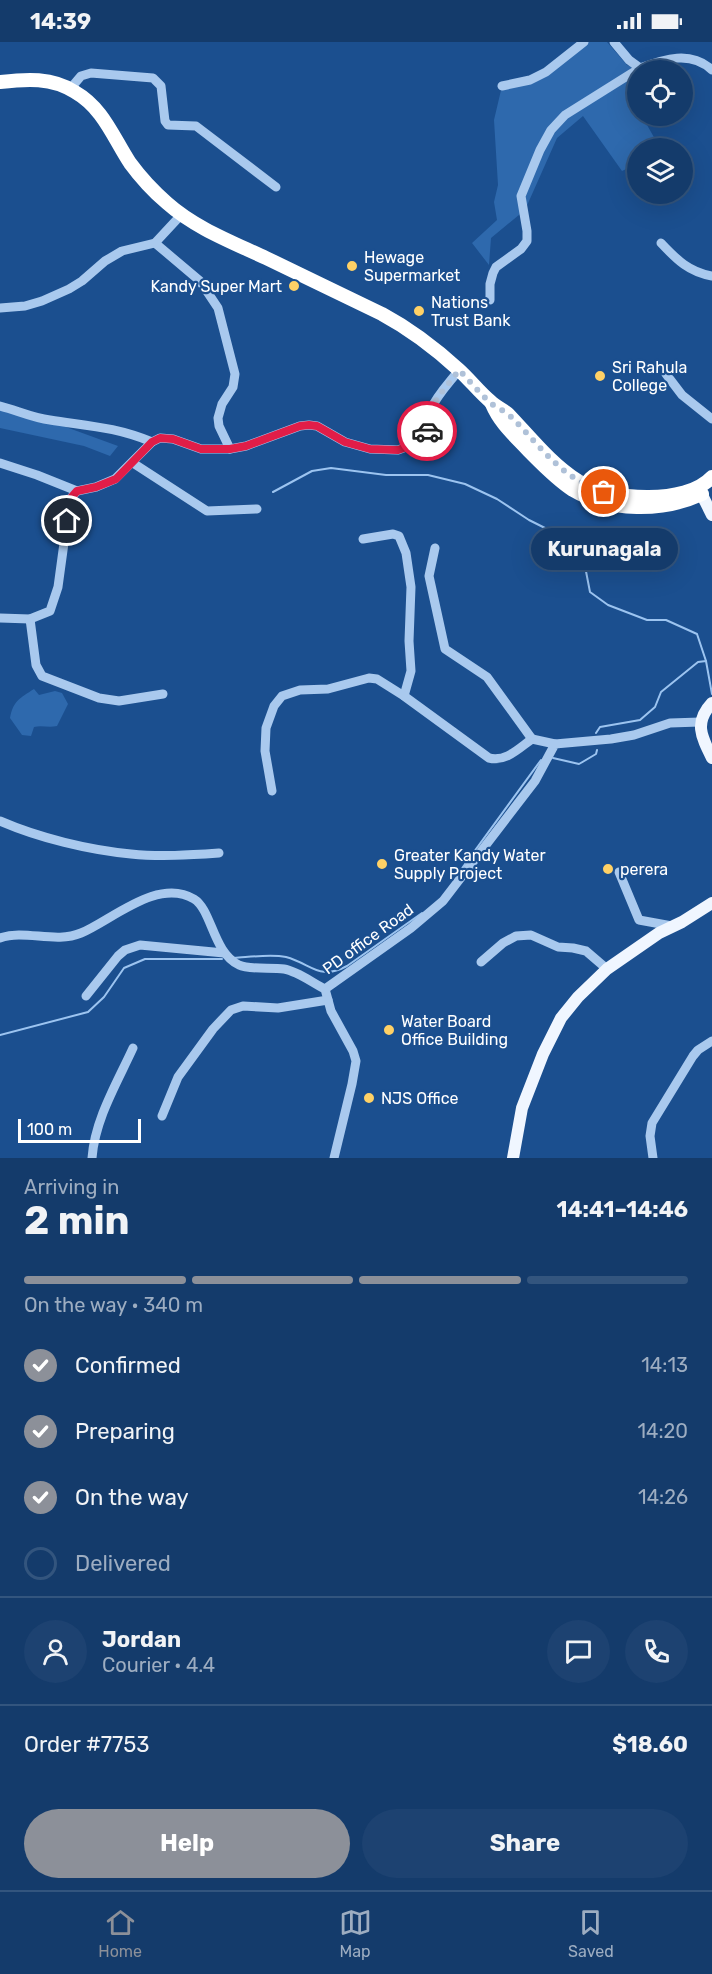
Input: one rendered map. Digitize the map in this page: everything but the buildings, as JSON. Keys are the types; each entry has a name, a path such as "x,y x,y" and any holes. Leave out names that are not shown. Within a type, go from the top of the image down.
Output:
{"highway":[{"path":"0,82 40,80 58,84 87,99 97,109 136,170 157,194 181,215 219,236 394,321 423,340 459,370 492,404 507,413 561,468 592,488 614,494 647,497 665,496 706,486"}],"main road":[{"path":"706,486 712,515"},
{"path":"709,706 700,722 702,736 712,758"},
{"path":"513,1158 522,1108 543,1054 561,1018 578,997 607,969 672,926 711,907"}],"street":[{"path":"502,86 530,80 546,72 584,42"},
{"path":"614,42 629,60"},
{"path":"665,60 674,57 688,58 707,65 712,70"},
{"path":"70,89 81,76 91,73 153,78 161,86 165,121 168,125 196,126 276,187"},
{"path":"489,300 492,273 496,267 521,249 526,241 527,231 521,196 551,130 565,115 627,76"},
{"path":"0,308 25,306 42,301 82,281 105,261 122,251 155,243 181,215"},
{"path":"155,243 200,281 218,308 235,374 232,387 222,404 218,418 219,426 230,449"},
{"path":"661,243 686,268 712,276"},
{"path":"0,463 77,491 116,479 152,442 160,438 173,439 201,449 230,449 309,425 317,426 345,442 370,449 398,450 423,441 432,406 459,370"},
{"path":"666,374 682,395 712,419"},
{"path":"0,406 48,420 94,425 128,432 152,442"},
{"path":"133,463 207,511 257,509"},
{"path":"0,618 30,619 50,611 58,587 70,499 77,491"},
{"path":"363,539 393,534 399,536 406,553 411,587 409,641 411,671 404,696"},
{"path":"435,548 429,576 446,649 487,677 532,739 555,744 611,739 634,735 670,723 700,722"},
{"path":"30,619 36,665 42,676 99,698 119,700 163,694"},
{"path":"272,791 265,752 266,728 274,706 282,696 300,690 328,688 369,678 377,679 489,758 497,760 505,758 532,739"},
{"name":"PD office Road","path":"325,989 411,928 443,901 535,782 555,744"},
{"path":"0,821 61,841 130,854 171,856 219,853"},
{"path":"619,872 639,920 672,926"},
{"path":"0,938 9,935 53,938 80,934 142,899 178,892 195,899 224,953 240,966 287,969 325,989 331,1011 356,1061 334,1158"},
{"path":"481,962 504,942 516,936 531,935 558,947 586,951 607,969"},
{"path":"86,996 118,956 125,950 140,945 224,953"},
{"path":"162,1116 178,1077 213,1029 231,1010 243,1006 278,1008 328,1000"},
{"path":"653,1158 650,1136 652,1123 693,1056 712,1041"},
{"path":"92,1158 93,1143 102,1117 133,1048"}],"shaded area":[{"path":"586,42 607,42 627,65 627,126 648,126 654,138 627,138 627,169 622,171 583,116 557,138 525,210 491,238 489,265 472,243 497,220 494,202 498,185 494,120 502,86 530,80"},
{"path":"0,403 118,446 110,456 84,446 0,428"},
{"path":"34,689 39,695 55,691 62,693 68,704 57,726 34,727 31,736 22,735 10,718 11,712 18,701"}],"waterway":[{"path":"273,492 312,471 331,468 386,475 428,475 465,484 497,499 529,520 573,542 583,556 590,592 608,605 647,620 666,620 697,634 706,661"},
{"path":"596,733 600,727 640,720 655,707 661,692 698,662 706,661 712,694"},
{"path":"553,758 579,764 596,754 597,750"},
{"path":"460,871 541,760"},
{"path":"234,958 280,956 322,972 329,972 347,966 422,913"},
{"path":"0,1035 88,1012 104,997 124,968 145,959 222,959"}],"way so far":[{"path":"427,431 428,416 432,406 459,370 492,404 507,413 561,468 585,485 604,492"}],"place":[{"name":"Hewage Supermarket","path":"352,266"},
{"name":"Kandy Super Mart","path":"294,286"},
{"name":"Nations Trust Bank","path":"419,311"},
{"name":"Sri Rahula College","path":"600,376"},
{"name":"Kurunagala","path":"604,492"},
{"name":"Greater Kandy Water Supply Project","path":"382,864"},
{"name":"perera","path":"608,869"},
{"name":"Water Board Office Building","path":"389,1030"},
{"name":"NJS Office","path":"369,1098"}],"route":[{"path":"67,521 70,499 77,491 116,479 152,442 160,438 173,439 201,449 230,449 309,425 317,426 345,442 370,449 398,450 423,441 427,431"}]}
